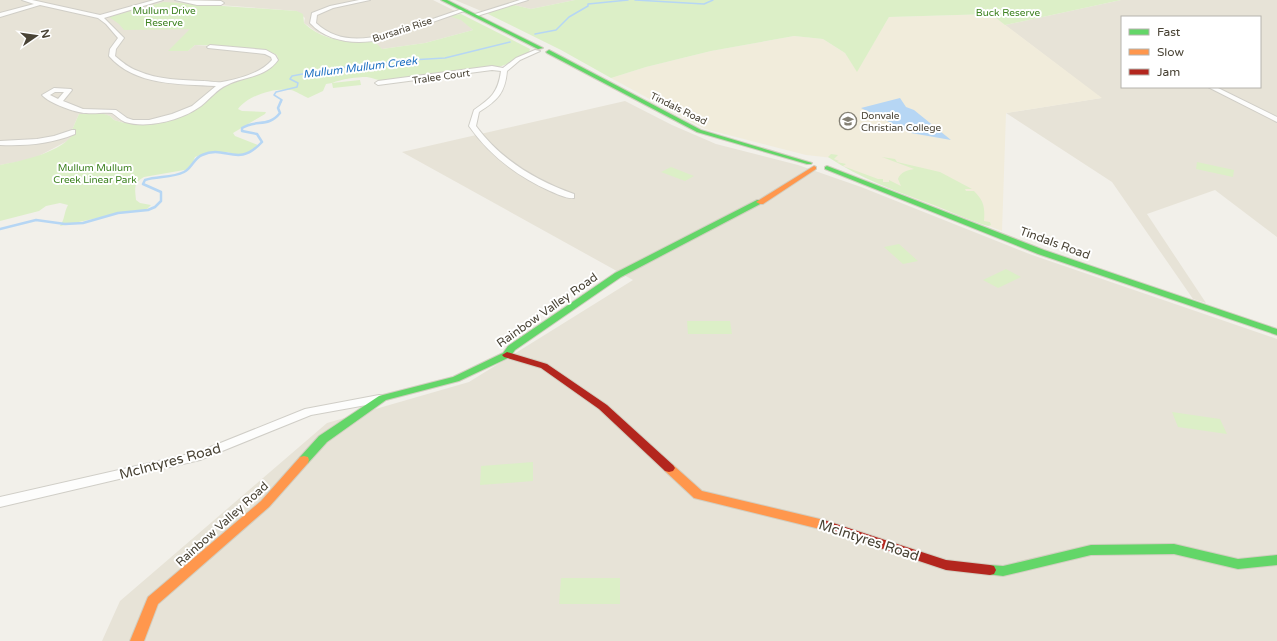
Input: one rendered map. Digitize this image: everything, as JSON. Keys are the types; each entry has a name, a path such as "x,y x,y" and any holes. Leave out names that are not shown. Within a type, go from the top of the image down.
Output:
{"street":[{"path":"25,0 100,17 121,37 112,52 112,56 126,68 145,75 168,80 224,84"},
{"path":"100,17 160,0"},
{"path":"178,0 197,3 221,3"},
{"name":"Bursaria Rise","path":"367,0 332,7 314,14 313,23 317,28 329,35 348,40 362,40 382,38 464,10"},
{"path":"443,0 522,38 538,49 518,59 504,70 504,80 500,91 490,102 476,111 472,126 480,138 524,175 571,196"},
{"path":"502,0 515,3"},
{"path":"475,15 525,0"},
{"path":"0,15 40,4"},
{"path":"60,101 81,110 115,111 128,120 147,120 171,116 190,110 205,102 217,88 224,84 265,69 273,63 275,58 266,52 210,48"},
{"name":"Tindals Road","path":"538,49 550,48 551,50 549,52 664,114 699,131 811,166 828,168 1041,252 1277,332"},
{"name":"Tralee Court","path":"378,84 492,68 504,70"},
{"path":"1213,88 1277,120"},
{"path":"0,143 26,142 65,137 72,132"},
{"name":"Rainbow Valley Road","path":"137,641 152,601 265,504 323,439 383,398 456,379 507,355 511,348 618,275 766,199 811,166"},
{"name":"McIntyres Road","path":"507,355 544,366 603,407 698,495 818,523 946,566 1003,571 1091,550 1174,549 1238,564 1277,560"},
{"name":"McIntyres Road","path":"0,502 200,456 308,412 383,398"}],"shaded area":[{"path":"0,0 433,0 461,14 456,14 473,30 425,43 382,49 366,42 339,40 318,33 304,23 305,18 297,11 219,5 188,51 195,45 267,50 277,55 278,59 275,63 217,91 211,99 200,107 184,115 138,123 124,123 114,120 110,116 97,113 79,114 72,130 76,131 71,139 33,159 0,165"},
{"path":"455,0 575,0 531,9 514,5 486,13"},
{"path":"1121,0 1277,0 1277,237 1215,190 1147,214 1206,303 1193,299 1112,182 1006,113 1101,98 1005,25"},
{"name":"Donvale Christian College","path":"991,14 1102,98 1006,113 1002,231 916,199 841,165 833,158 806,155 705,129 611,78 646,67 711,51 794,36 823,39 845,53 857,71 889,17"},
{"path":"625,101 672,125 716,144 798,165 861,187 1032,255 1277,339 1277,641 102,641 120,601 327,423 469,382 633,280 402,152"}],"green space":[{"name":"Buck Reserve","path":"575,0 1121,0 1005,25 991,14 889,17 857,72 845,53 823,39 794,36 711,51 646,67 611,78 561,50 486,13 514,5 531,9"},
{"name":"Mullum Mullum Creek Linear Park","path":"164,2 297,11 303,14 304,23 319,34 337,40 355,42 374,41 382,49 425,43 473,30 461,20 449,16 461,14 530,49 529,52 499,67 484,67 386,81 367,77 349,78 326,84 323,91 308,98 291,90 284,89 270,91 255,96 242,104 238,109 242,111 266,112 233,133 235,136 258,145 256,149 239,156 228,152 206,153 195,157 190,169 140,179 136,184 136,200 140,203 151,205 146,210 130,211 60,226 68,205 60,203 46,206 39,211 0,221 0,165 31,158 61,145 76,131 72,130 79,114 104,114 110,116 114,120 124,123 138,123 184,115 200,107 225,85 275,63 278,59 277,55 270,52 238,47 195,45 188,51 168,51 190,29 124,30 119,24 109,17"},
{"path":"360,80 361,85 333,88 332,83"},
{"path":"831,154 838,155 834,159 839,161 837,162 846,164 843,166 878,179 883,179 883,182 889,182 889,180 901,186 898,179 900,175 914,169 882,157 895,159 897,162 940,172 972,189 965,189 966,191 974,191 983,204 984,221 990,222 991,225 988,226 974,222 879,184 840,165 828,157"},
{"path":"1197,162 1234,170 1233,177 1196,169"},
{"path":"671,167 694,176 685,181 661,172"},
{"path":"899,244 918,261 903,264 884,247"},
{"path":"1006,269 1021,277 998,288 983,280"},
{"path":"687,321 730,321 732,334 688,334"},
{"path":"1172,412 1220,419 1227,434 1178,427"},
{"path":"533,462 533,481 480,485 481,466"},
{"path":"561,578 620,578 620,604 559,604"}],"water":[{"path":"900,98 906,107 914,110 951,140 911,133 861,108"}],"waterway":[{"name":"Mullum Mullum Creek","path":"535,34 556,30 569,17 588,6 588,4 628,0"},
{"name":"Mullum Mullum Creek","path":"635,0 704,4 713,0"},
{"name":"Mullum Mullum Creek","path":"281,102 282,100 274,95 276,92 297,87 298,83 290,79 292,76 334,68 377,65 393,61 445,58 510,42"},
{"name":"Mullum Mullum Creek","path":"0,229 36,220 65,224 83,223 118,213 148,210 155,207 161,201 161,192 143,184 145,180 184,172 199,156 210,152 238,155 245,154 253,150 262,142 257,134 242,131 242,128 247,125 266,122 275,118 280,113 278,108 281,101"}],"traffic: fast":[{"path":"443,0 540,48"},
{"path":"549,52 699,131 809,163"},
{"path":"827,168 1041,252 1277,332"},
{"path":"304,460 323,439 383,398 456,379 507,355 511,348 618,275 760,202"},
{"path":"990,570 1003,571 1091,550 1174,549 1238,564 1277,560"}],"traffic: slow":[{"path":"760,202 814,168"},
{"path":"137,641 153,601 265,504 304,460"},
{"path":"669,468 698,495 824,525"}],"traffic: jam":[{"path":"507,355 544,366 603,407 669,468"},
{"path":"824,525 946,565 990,570"}],"place":[{"name":"Donvale Christian College","path":"848,121"}],"park label":[{"name":"Mullum Drive Reserve","path":"164,16"}]}
